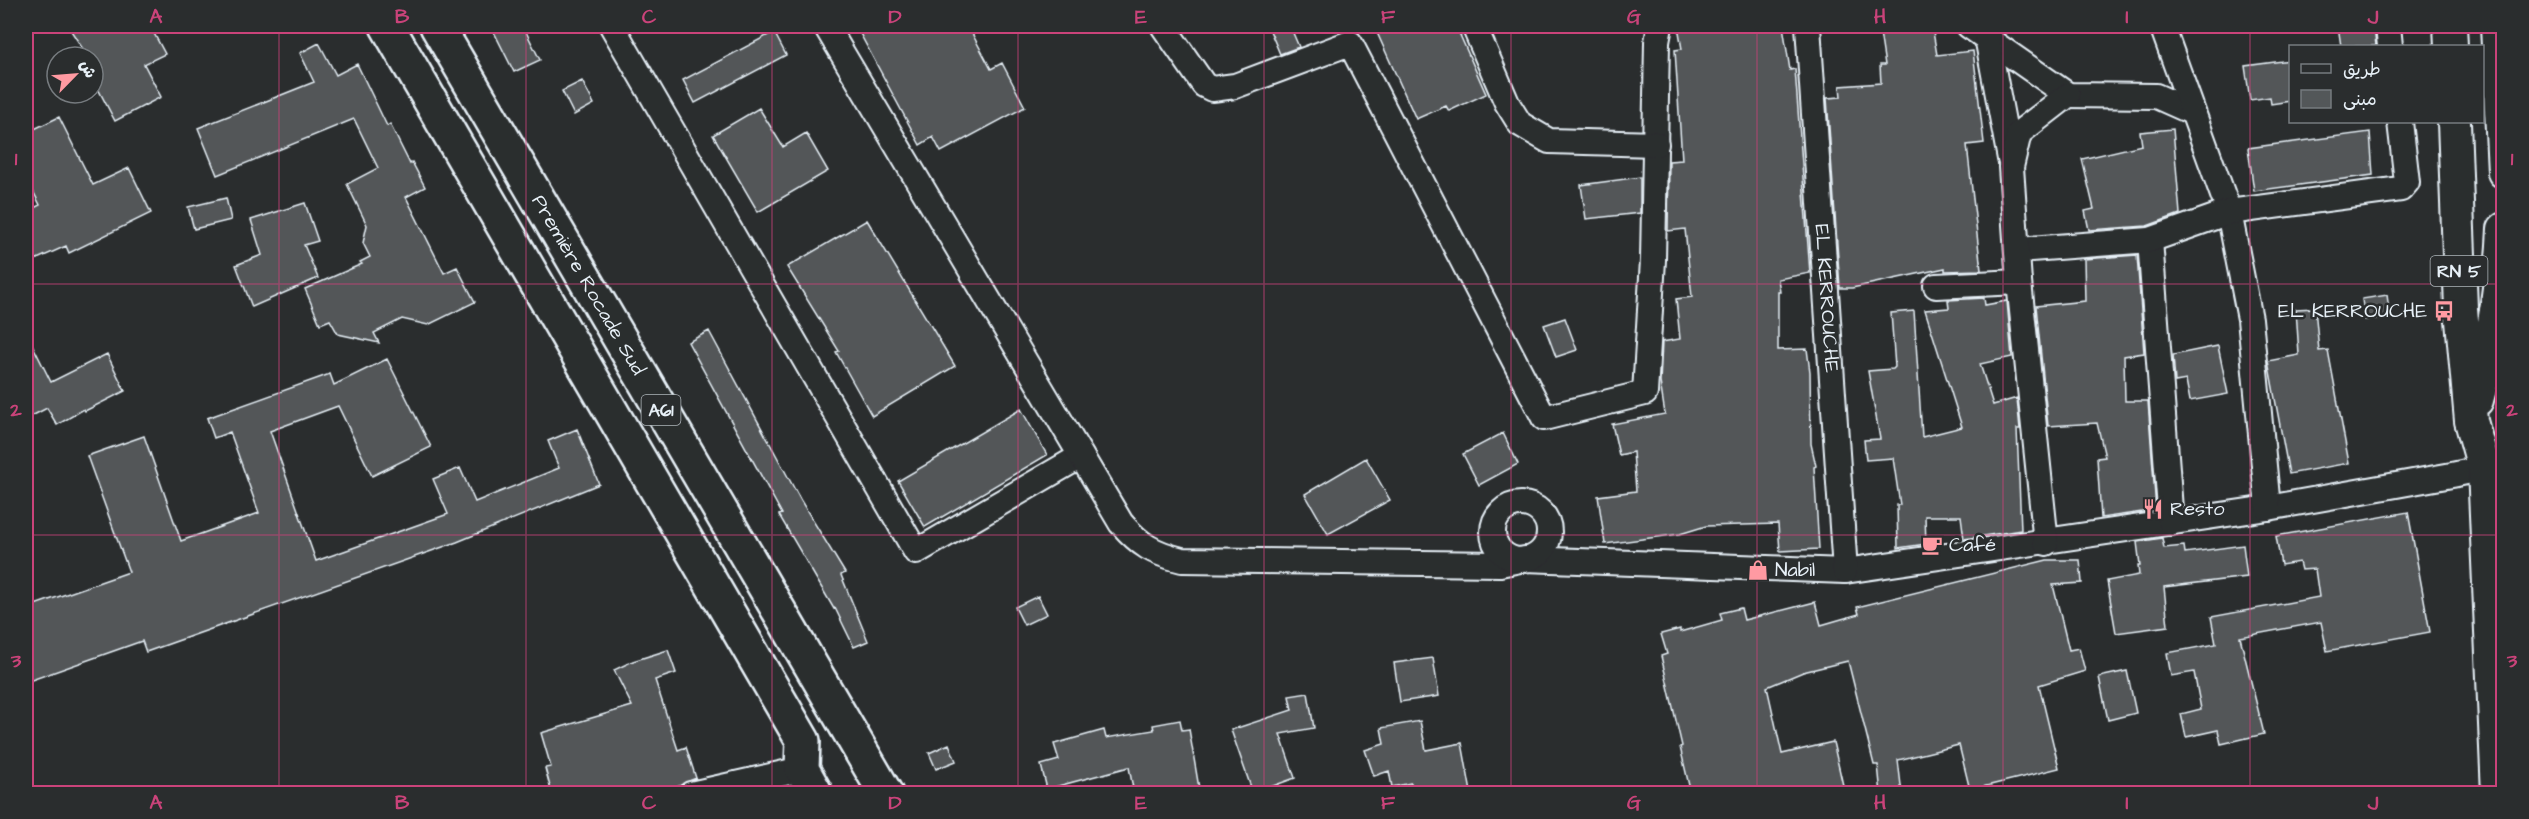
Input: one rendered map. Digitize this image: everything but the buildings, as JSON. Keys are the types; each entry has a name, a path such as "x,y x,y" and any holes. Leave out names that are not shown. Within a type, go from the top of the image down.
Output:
{"highway":[{"name":"A61","path":"387,26 803,741 809,781"},
{"name":"Première Rocade Sud","path":"437,26 886,794"}],"main road":[{"path":"2450,26 2451,45"},
{"path":"2497,26 2504,172"},
{"name":"RN 5","path":"2454,123 2461,309 2471,421 2494,466 2498,794"},
{"name":"RN 5","path":"2471,421 2490,353 2502,279 2504,228"}],"street":[{"path":"612,26 916,552 1082,456"},
{"path":"826,26 1120,523 1138,542 1160,554 1182,560 1500,564 1525,560 1845,571 2171,524 2494,466"},
{"path":"1163,26 1204,85 1212,88 1235,86 1350,43 1544,418 1645,393 1653,260 1660,26"},
{"path":"1474,26 1507,103 1520,124 1549,141 1656,144"},
{"name":"EL KERROUCHE","path":"1808,26 1845,571"},
{"path":"2162,26 2229,212 2250,320 2268,508"},
{"path":"2388,26 2390,45"},
{"path":"1978,32 2011,167 2019,282 2046,543"},
{"path":"1978,32 2068,95 2156,96 2192,112"},
{"path":"2011,167 2019,133 2068,95"},
{"path":"2017,250 2150,240 2229,212 2401,189 2408,182 2400,123"},
{"path":"2150,240 2171,524"},
{"path":"1935,286 2019,282"},
{"path":"691,794 809,781"}],"place":[{"name":"EL KERROUCHE","path":"2444,311"},
{"name":"Resto","path":"2153,509"},
{"name":"Café","path":"1932,545"},
{"name":"Nabil","path":"1758,570"}]}
